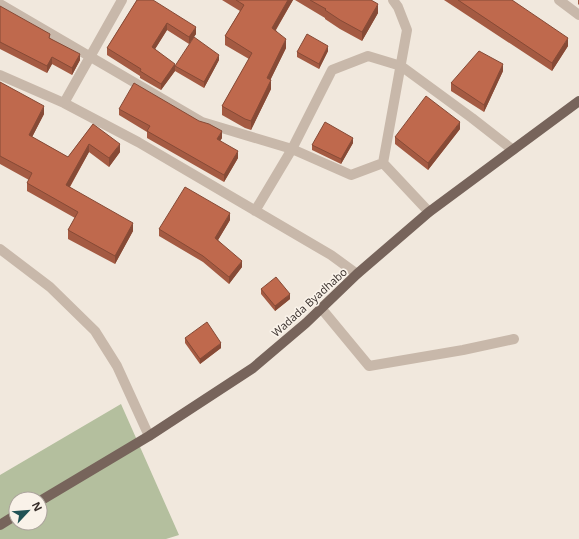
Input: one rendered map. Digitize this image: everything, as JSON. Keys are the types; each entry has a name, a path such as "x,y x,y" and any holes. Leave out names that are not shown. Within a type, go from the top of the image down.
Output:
{"main road":[{"name":"Wadada Byadhabo","path":"48,496 149,436 253,368 306,323 357,274 429,212 579,101"}],"street":[{"path":"64,103 122,0"},
{"path":"559,0 579,15"},
{"path":"383,163 407,30 398,2"},
{"path":"0,4 202,122 292,150 350,175 383,163"},
{"path":"255,211 292,150 332,70 368,56 400,66 472,118 513,150"},
{"path":"0,75 64,103 138,142 331,255 357,274"},
{"path":"383,163 429,212"},
{"path":"0,250 50,287 95,331 117,366 149,436"},
{"path":"321,308 369,366 463,350 514,339"}],"green space":[{"path":"121,404 179,535 166,539 0,539 0,475"}],"building":[{"path":"137,0 153,0 196,27 189,37 167,23 152,47 175,64 161,84 140,71 141,69 107,48"},
{"path":"236,0 288,0 272,28 286,39 267,78 271,80 251,121 222,106 252,53 225,36 244,5"},
{"path":"310,0 371,0 378,4 362,32 340,20 325,10 326,9"},
{"path":"458,0 512,0 568,38 552,63"},
{"path":"0,6 50,34 49,38 80,54 72,68 52,57 47,66 0,42"},
{"path":"307,34 328,46 319,64 297,52"},
{"path":"194,37 219,55 204,82 175,66"},
{"path":"479,51 503,64 484,105 451,83"},
{"path":"0,82 44,106 29,135 68,157 93,124 120,144 109,158 89,144 66,185 133,223 115,256 68,230 78,212 27,183 32,173 0,156"},
{"path":"134,83 199,121 209,124 222,131 217,139 238,151 224,175 147,131 150,126 119,109"},
{"path":"426,96 460,122 428,163 395,137"},
{"path":"325,122 353,138 341,159 312,145"},
{"path":"185,187 230,213 215,238 242,261 229,277 203,256 159,229"},
{"path":"276,277 290,294 275,306 261,289"},
{"path":"207,322 221,343 200,359 185,338"}]}
